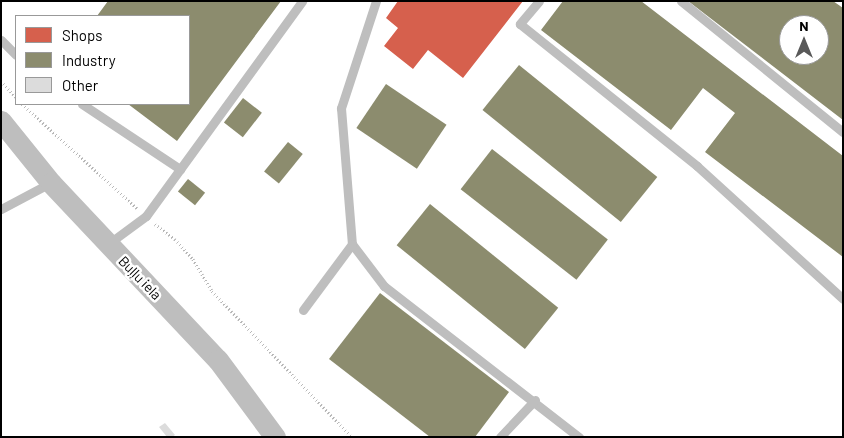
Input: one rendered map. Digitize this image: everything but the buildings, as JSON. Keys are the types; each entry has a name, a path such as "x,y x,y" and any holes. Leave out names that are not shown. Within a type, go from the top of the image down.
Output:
{"street":[{"name":"Buļļu iela","path":"1,121 51,183 218,360 276,437"}],"lane":[{"path":"108,244 146,216 256,61 302,1"},
{"path":"376,1 341,108 352,244 384,286 535,400 579,437"},
{"path":"540,1 520,24 697,166 843,299"},
{"path":"682,1 843,132"},
{"path":"1,40 15,54"},
{"path":"84,105 180,169"},
{"path":"1,208 51,183"},
{"path":"303,310 352,244"},
{"path":"500,437 535,400"}],"path":[{"path":"1,81 15,96"},
{"path":"23,105 146,216 175,239 193,259 212,291 352,437"}]}
